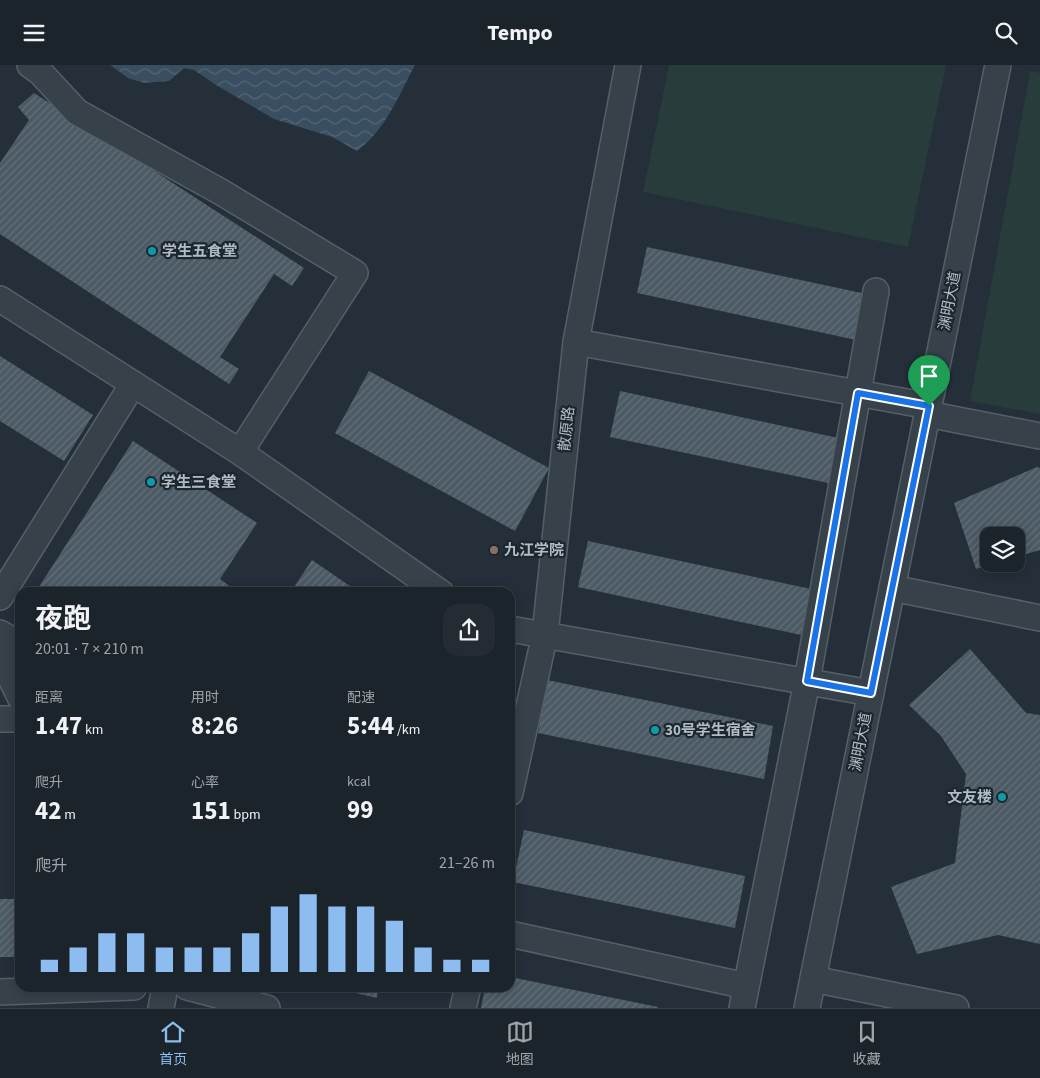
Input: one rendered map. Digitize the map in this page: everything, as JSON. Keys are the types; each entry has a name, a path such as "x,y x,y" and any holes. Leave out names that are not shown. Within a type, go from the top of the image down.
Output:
{"street":[{"path":"30,65 40,72 77,112 221,192 355,273 240,452"},
{"name":"散原路","path":"515,770 545,634 576,342 628,65"},
{"name":"渊明大道","path":"807,1008 998,65"},
{"path":"515,935 744,997 807,681 876,291"},
{"path":"0,299 240,452 432,587"},
{"path":"576,342 858,393 1040,436"},
{"path":"0,597 133,384"},
{"path":"892,589 1040,618"},
{"path":"515,630 871,693"},
{"path":"0,633 15,642"},
{"path":"0,656 15,687"},
{"path":"0,719 15,719"},
{"path":"813,979 956,1008"},
{"path":"0,993 25,992"},
{"path":"161,1008 164,992"},
{"path":"206,992 267,1008"},
{"path":"463,1008 467,992"}],"green space":[{"path":"669,65 946,65 908,247 643,192"},
{"path":"1030,71 1040,73 1040,414 970,401"}],"water":[{"path":"110,65 415,65 383,123 367,143 357,151 332,137 274,119 194,70 184,68 169,81 144,83 128,78"}],"building":[{"name":"学生五食堂","path":"34,93 304,268 292,286 274,274 220,357 239,369 229,384 0,234 0,163 29,120 18,107"},
{"path":"647,247 871,295 861,341 637,293"},
{"path":"0,356 93,415 64,461 0,421"},
{"path":"369,371 549,468 515,531 335,433"},
{"path":"620,391 843,439 833,484 610,437"},
{"name":"学生三食堂","path":"133,441 257,523 220,579 231,587 39,587"},
{"path":"1037,467 1040,468 1040,550 1025,554 1025,527 980,527 980,568 976,569 954,503"},
{"path":"588,541 811,589 801,635 578,587"},
{"path":"312,560 351,587 294,587"},
{"name":"文友楼","path":"970,649 1026,713 1040,715 1040,944 998,935 917,954 891,887 955,863 966,774 941,736 909,705"},
{"name":"30号学生宿舍","path":"547,680 773,726 764,779 538,733"},
{"path":"515,699 521,700 515,726"},
{"path":"524,830 745,876 735,928 515,882 515,873"},
{"path":"0,899 15,899 15,957 0,957"},
{"path":"515,978 658,1007 658,1008 481,1008 484,992 515,992"},
{"path":"351,992 378,992 377,998"}],"place":[{"name":"学生五食堂","path":"152,251"},
{"name":"学生三食堂","path":"151,482"},
{"name":"九江学院","path":"494,550"},
{"name":"30号学生宿舍","path":"655,730"},
{"name":"文友楼","path":"1002,797"}],"route":[{"path":"858,393 929,406 871,693 807,681 858,393"}]}
